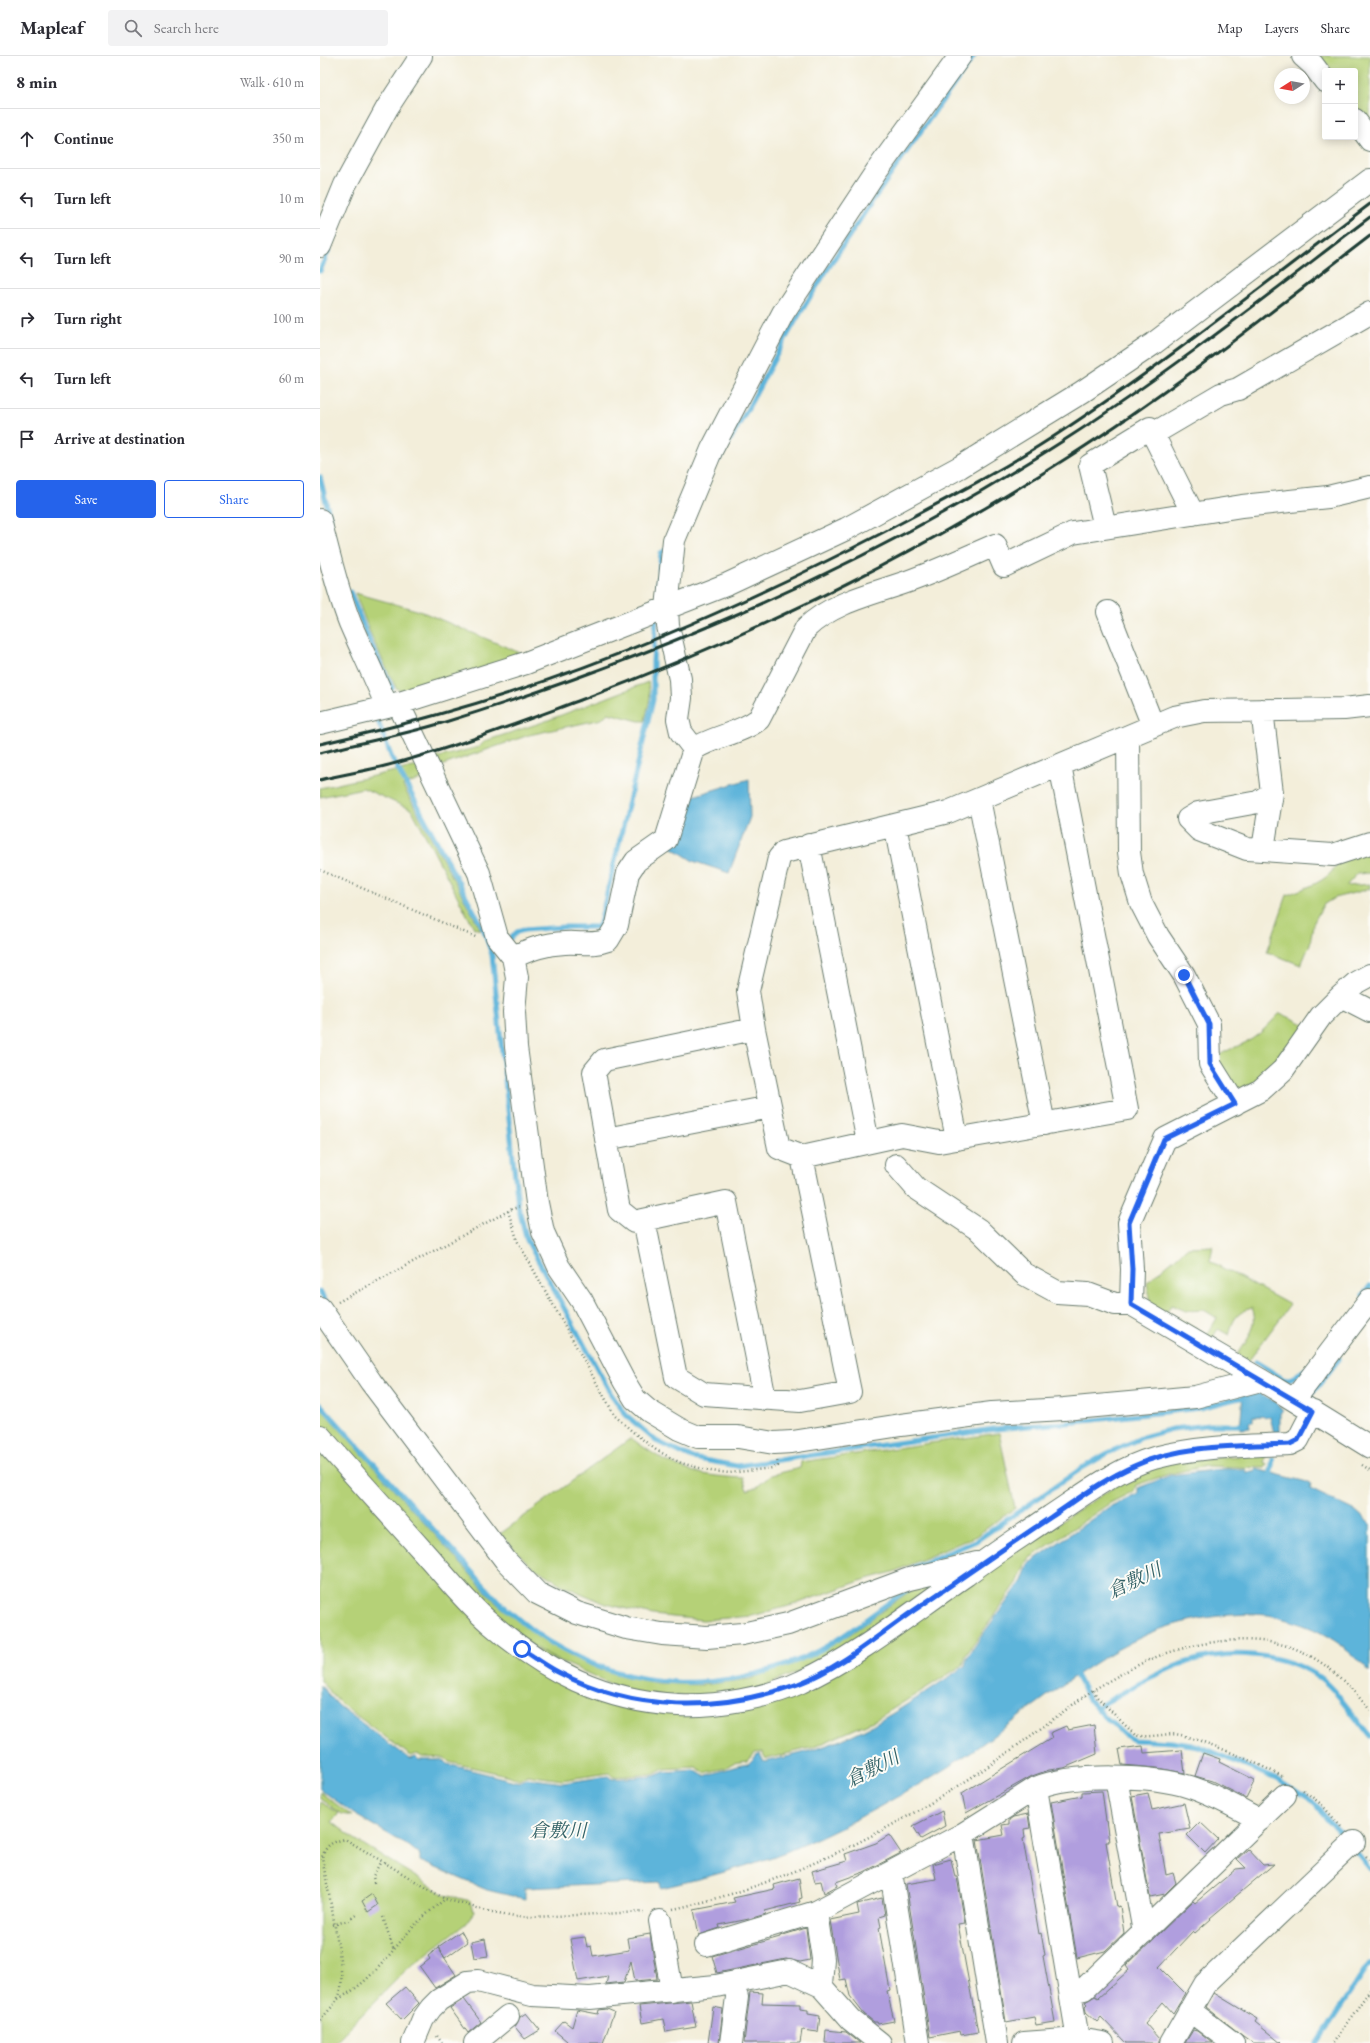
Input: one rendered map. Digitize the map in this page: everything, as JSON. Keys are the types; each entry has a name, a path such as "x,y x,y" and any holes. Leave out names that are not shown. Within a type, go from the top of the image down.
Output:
{"street":[{"path":"320,246 345,185 387,108 421,56"},
{"path":"694,749 681,732 678,719 681,698 680,679 668,626 659,611 673,547 712,450 783,313 876,172 960,56"},
{"path":"1303,56 1313,65 1322,77"},
{"path":"1358,124 1370,140"},
{"path":"320,723 392,705 526,663 728,584 846,529 967,462 1082,392 1153,344 1370,180"},
{"path":"1153,434 1221,394 1238,389 1370,313"},
{"path":"1105,527 1090,465 1150,428 1193,514"},
{"path":"500,946 537,946 565,943 596,944 608,940 617,925 628,873 636,861 666,840 694,749 704,742 749,727 759,719 806,628 818,617 850,602 914,580 995,545 1004,566 1073,533 1242,506 1328,497 1370,487"},
{"path":"320,520 333,569 350,622 373,671 479,873 500,946 517,977 514,1012 516,1047 537,1203 543,1232 559,1267 582,1301 624,1381 636,1399 664,1420 698,1436 738,1437 774,1443 792,1442 992,1413 1064,1409 1194,1397 1261,1380"},
{"path":"1108,612 1153,726"},
{"path":"1060,765 1127,1109 939,1142 902,1135 802,1157 779,1148 754,1029 748,991 779,858 784,852 948,812 1174,717 1204,711 1344,709 1370,706"},
{"path":"1262,710 1272,793 1263,849"},
{"path":"1128,737 1129,852 1132,874 1141,903 1158,936 1184,975 1209,1024 1210,1064 1235,1104"},
{"path":"1272,793 1258,802 1198,813 1188,819 1199,830 1247,849 1333,854 1370,843"},
{"path":"979,799 1044,1124"},
{"path":"895,825 957,1139"},
{"path":"809,845 868,1142"},
{"path":"1131,1304 1132,1269 1129,1223 1164,1139 1261,1090 1283,1070 1321,1016 1357,982 1370,975"},
{"path":"1341,996 1370,1011"},
{"path":"754,1029 604,1060 594,1072 619,1210 634,1222 726,1202 765,1399"},
{"path":"606,1139 770,1107"},
{"path":"644,1220 676,1377 704,1394 800,1402 850,1392 802,1157"},
{"path":"896,1164 916,1188 979,1230 1024,1274 1057,1292 1088,1294 1115,1304 1131,1304 1313,1411 1370,1447"},
{"path":"1294,1400 1370,1300"},
{"path":"326,1307 371,1382 506,1561 537,1593 577,1613 626,1628 662,1634 707,1637 742,1634 801,1620 912,1578 984,1561"},
{"path":"320,1436 488,1622 522,1649 558,1672 603,1692 654,1703 696,1706 732,1702 799,1683 838,1664 984,1561 1096,1487 1136,1465 1164,1455 1209,1448 1290,1444 1298,1440 1313,1411"},
{"path":"706,1945 816,1912 963,1834 1036,1788 1062,1780 1116,1778 1163,1781 1190,1787 1222,1800 1260,1820"},
{"path":"1116,1778 1144,1932"},
{"path":"1071,1992 1084,1989 1260,1820 1290,1787"},
{"path":"1036,1788 1078,2039"},
{"path":"963,1834 997,2043"},
{"path":"1171,2043 1205,1984 1352,1844"},
{"path":"891,1872 918,2043"},
{"path":"816,1912 823,1959 821,1986"},
{"path":"658,1914 672,1991"},
{"path":"413,2043 422,2019 431,2008 439,2000 468,1982 488,1982 532,1995 590,1998 716,1986 789,1971 821,1986 851,2020 880,2043"},
{"path":"731,2043 737,1997"},
{"path":"1189,2010 1234,2043"},
{"path":"475,2043 508,2016"},
{"path":"1024,2043 1078,2039 1103,2043"}],"path":[{"path":"320,870 500,946"},
{"path":"326,1307 512,1209"},
{"path":"320,2020 338,1999 341,1992 341,1971 322,1858 325,1848 333,1842 346,1840 445,1899 487,1911 515,1916 658,1914 736,1892 793,1871 842,1850 911,1815 956,1788 1026,1740 1091,1691 1149,1660 1181,1649 1229,1641 1256,1641 1294,1649 1311,1656 1337,1675 1370,1710"},
{"path":"1091,1691 1136,1735 1143,1737 1160,1734 1181,1735 1258,1764 1290,1787 1321,1804 1352,1844 1370,1861"},
{"path":"374,1883 372,1876 382,1861"},
{"path":"338,1999 352,1992 376,1971 394,1952 415,1925 445,1899"},
{"path":"333,1925 349,1920 356,1915"},
{"path":"383,1917 394,1952"},
{"path":"1333,2043 1370,1990"}],"green space":[{"path":"1316,56 1370,56 1370,129 1358,112 1358,68 1326,68"},
{"path":"355,593 420,611 525,655 404,693 396,688 372,638"},
{"path":"648,682 650,698 645,721 639,721 608,713 602,719 529,735 435,768 431,759 479,747 485,741 543,722"},
{"path":"422,765 427,777 403,786 481,930 474,928 412,810 363,788 320,797 320,788"},
{"path":"1370,848 1370,873 1357,874 1346,886 1370,884 1370,889 1334,898 1323,905 1313,924 1310,944 1301,965 1267,952 1287,895 1325,878 1336,867 1339,859"},
{"path":"1280,1013 1306,1025 1287,1054 1238,1096 1214,1059 1256,1036"},
{"path":"1213,1246 1210,1261 1290,1305 1247,1363 1237,1356 1248,1339 1253,1327 1254,1314 1252,1308 1242,1312 1236,1317 1229,1335 1218,1329 1211,1340 1150,1305 1147,1282 1188,1247","holes":["1171,1305 1186,1311 1204,1310 1217,1318 1207,1335 1167,1312"]},
{"path":"320,1407 496,1603 539,1638 570,1656 600,1669 627,1677 658,1683 702,1685 750,1679 820,1652 849,1635 918,1585 960,1569 852,1649 746,1694 640,1697 516,1641 320,1431"},
{"path":"999,1433 1015,1508 976,1536 893,1572 860,1581 796,1604 752,1616 703,1620 653,1615 606,1604 562,1585 530,1565 500,1534 631,1438 658,1457 683,1468 710,1475 743,1478 747,1490 757,1487 771,1475 800,1468 801,1462"},
{"path":"320,1443 461,1602 627,1704 777,1696 1007,1556 1153,1462 1268,1454 1265,1456 1264,1463 1267,1465 1265,1468 1206,1466 1169,1474 1136,1485 1134,1491 1110,1503 1027,1560 1017,1583 966,1655 963,1665 875,1720 814,1747 766,1759 762,1752 754,1753 747,1761 733,1763 725,1768 704,1773 696,1767 664,1769 654,1774 613,1777 609,1773 562,1780 527,1775 519,1780 510,1776 449,1762 445,1758 422,1757 417,1754 411,1756 341,1704 320,1681"},
{"path":"320,1792 352,1816 342,1814 320,1799"},
{"path":"320,1802 339,1813 332,1822 353,1838 445,1895 471,1901 474,1912 465,1924 406,1970 334,2043 320,2043"}],"water":[{"path":"749,779 750,817 729,873 693,861 670,846 687,798"},
{"path":"1259,1393 1275,1402 1283,1411 1280,1413 1280,1437 1275,1437 1270,1417 1253,1416 1253,1422 1249,1422 1250,1428 1240,1429 1243,1394"},
{"name":"倉敷川","path":"1222,1469 1245,1469 1246,1472 1254,1472 1256,1469 1311,1483 1310,1489 1356,1511 1370,1524 1370,1672 1344,1647 1324,1634 1291,1621 1273,1616 1253,1614 1222,1616 1190,1621 1159,1629 1118,1649 1090,1666 957,1761 913,1788 860,1817 824,1835 773,1857 725,1872 661,1888 660,1882 525,1888 525,1899 487,1890 420,1861 420,1855 409,1846 354,1814 320,1789 320,1685 339,1706 410,1759 416,1757 419,1760 443,1760 447,1764 519,1782 526,1778 563,1783 608,1776 612,1779 654,1776 664,1772 694,1770 704,1776 748,1764 760,1754 764,1762 833,1743 853,1735 892,1714 965,1666 967,1658 980,1638 1022,1581 1028,1564 1109,1507 1138,1493 1138,1488 1171,1475"}],"building":[{"path":"1094,1725 1097,1754 1064,1768 1049,1770 1032,1776 966,1813 962,1793 1052,1738 1050,1733 1066,1726 1068,1730"},
{"path":"1143,1746 1144,1753 1182,1750 1185,1773 1157,1768 1122,1765 1119,1749"},
{"path":"1203,1753 1220,1759 1219,1762 1255,1780 1246,1798 1212,1781 1195,1776"},
{"path":"1102,1791 1109,1842 1106,1842 1117,1907 1120,1906 1124,1933 1105,1951 1077,1958 1051,1802 1082,1796 1082,1792"},
{"path":"1148,1793 1152,1810 1184,1803 1190,1829 1159,1834 1166,1875 1173,1873 1176,1883 1165,1894 1150,1897 1132,1796"},
{"path":"942,1811 945,1826 921,1839 913,1826"},
{"path":"1028,1814 1030,1828 1024,1829 1025,1838 1023,1839 1039,1934 1041,1933 1045,1955 1043,1956 1055,2022 1036,2025 1034,2017 1006,2022 977,1840 1004,1835 1002,1825 1009,1824 1009,1820 1013,1817"},
{"path":"1200,1822 1218,1839 1205,1853 1187,1835"},
{"path":"889,1835 901,1853 864,1872 836,1882 837,1886 824,1893 821,1881 815,1882 812,1871 847,1861 845,1854 876,1843"},
{"path":"1248,1849 1263,1865 1274,1864 1210,1918 1211,1919 1195,1933 1193,1931 1159,1967 1185,1993 1173,2013 1163,2002 1145,2023 1159,2039 1159,2043 1126,2043 1101,2017 1097,2022 1086,2012 1085,2006 1087,2004 1085,2002 1095,1996 1098,1998 1129,1970 1126,1966 1193,1901 1195,1903 1236,1869 1246,1868 1237,1859"},
{"path":"951,1859 955,1877 957,1877 965,1923 958,1924 978,2032 961,2035 960,2031 930,2037 906,1884 936,1879 933,1864"},
{"path":"799,1878 802,1898 799,1899 800,1902 765,1911 766,1914 749,1919 719,1925 720,1928 699,1935 694,1910 735,1902 733,1898 775,1889 774,1885"},
{"path":"372,1894 378,1905 368,1912 362,1901"},
{"path":"882,1898 885,1915 879,1917 881,1927 879,1928 890,1990 887,1991 894,2021 878,2024 864,2014 850,1996 846,1979 840,1980 830,1920 859,1914 857,1904"},
{"path":"806,1928 810,1960 800,1962 786,1959 717,1973 712,1956 780,1937"},
{"path":"461,1931 467,1942 445,1958 438,1947"},
{"path":"650,1934 657,1979 635,1981 631,1961 624,1982 606,1984 608,1976 578,1981 570,1939 585,1937 587,1947 591,1946 593,1956 629,1950 627,1938"},
{"path":"485,1939 488,1956 474,1958 471,1942"},
{"path":"438,1948 456,1975 435,1988 420,1967 430,1959 428,1956"},
{"path":"405,1987 419,2003 402,2020 386,2003"},
{"path":"750,1992 763,1993 762,2003 800,2004 800,2009 808,2010 808,2014 820,2016 818,2032 802,2030 800,2043 744,2043"},
{"path":"1214,1993 1257,2019 1255,2022 1281,2043 1253,2043 1243,2036 1206,2007"},
{"path":"464,1999 481,2022 468,2033 450,2008"},
{"path":"691,2001 696,2027 666,2032 663,2019 642,2023 639,2006"},
{"path":"713,2007 723,2009 719,2043 708,2043"},
{"path":"607,2009 614,2012 603,2043 567,2043 567,2041 555,2031 564,2021 572,2027 577,2010 598,2014 599,2010"},
{"path":"526,2013 540,2030 525,2039 515,2027 520,2017"},
{"path":"826,2030 846,2032 860,2043 825,2043"},
{"path":"1193,2030 1197,2031 1212,2043 1185,2043"}],"waterway":[{"path":"718,460 790,330 821,279 885,183 974,56"},
{"path":"320,271 329,249"},
{"path":"320,477 330,519"},
{"path":"658,585 661,553 668,549"},
{"path":"350,592 369,640 392,688"},
{"path":"507,941 517,932 524,930 564,927 598,927 600,923 653,700 653,661 656,619"},
{"path":"378,721 391,756 484,930 492,955 518,1206 527,1240 611,1394 626,1415 656,1441 692,1458 737,1466 994,1429 1067,1423 1200,1408 1239,1398 1250,1398"},
{"path":"1363,1295 1370,1286"},
{"path":"320,1292 327,1303"},
{"path":"1308,1399 1339,1359"},
{"path":"1256,1362 1285,1380 1292,1378 1306,1369"},
{"path":"320,1404 499,1602 542,1638 580,1659 612,1671 645,1679 679,1682 712,1681 746,1676 779,1667 812,1654 837,1640 907,1590"},
{"path":"912,1568 976,1541 1082,1468 1108,1453 1143,1437 1172,1429 1209,1425 1245,1425 1245,1423"},
{"path":"1270,1477 1273,1459"},
{"path":"1074,1671 1089,1700 1096,1708 1159,1673 1201,1658 1247,1654 1273,1658 1301,1667 1320,1678 1338,1695 1370,1737"},
{"path":"1096,1708 1123,1734 1134,1740 1172,1742 1198,1746 1276,1779 1315,1804 1348,1842"},
{"path":"1354,1849 1370,1869"},
{"path":"1317,2043 1370,1963"}],"railway":[{"path":"320,744 407,723 494,698 609,658 776,586 884,532 952,496 1062,431 1179,349 1370,204"},
{"path":"320,753 442,723 523,697 604,668 684,636 841,566 918,526 993,484 1066,439 1182,359 1370,217"},
{"path":"320,780 377,768 442,749 578,701 706,650 831,592 952,527 1070,456 1185,377 1370,236"}],"route":[{"path":"522,1649 558,1672 603,1692 654,1703 696,1706 732,1702 764,1694 799,1683 838,1664 984,1561 1096,1487 1136,1465 1164,1455 1209,1448 1290,1444 1298,1440 1313,1411 1181,1332 1131,1304 1132,1269 1129,1223 1164,1139 1235,1104 1210,1064 1209,1024 1184,975"}]}
